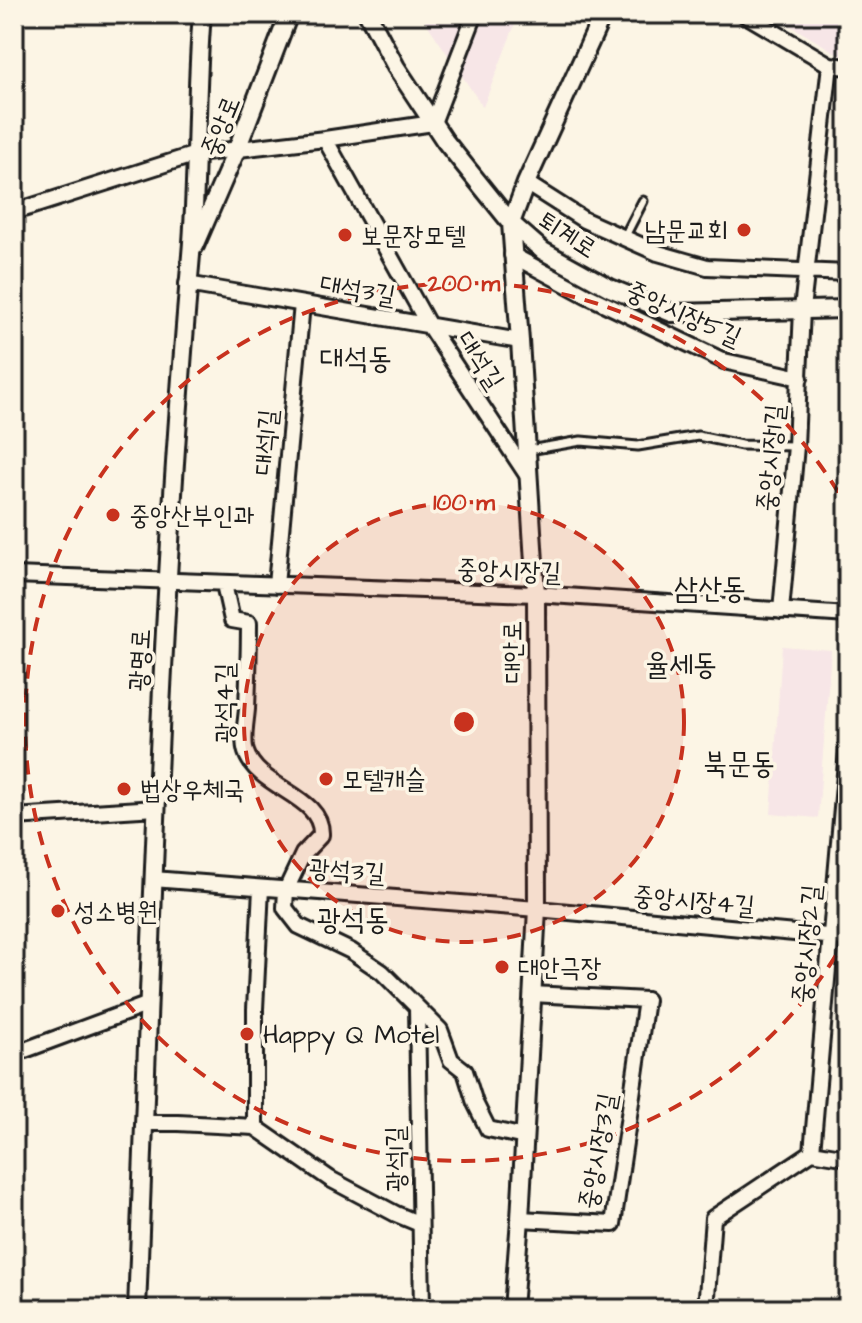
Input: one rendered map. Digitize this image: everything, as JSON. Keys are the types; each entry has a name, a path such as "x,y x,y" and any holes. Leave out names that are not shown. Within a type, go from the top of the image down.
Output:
{"street":[{"name":"광명로","path":"137,1309 167,582 191,254 202,14"},
{"name":"중앙로","path":"191,254 237,149 289,14"},
{"name":"퇴계로","path":"368,14 396,67 445,141 511,223 543,251 610,288 672,313 848,309"},
{"path":"14,212 196,154 433,123 475,14"},
{"name":"대안로","path":"513,1309 537,909 536,594 511,223 603,14"},
{"path":"744,14 830,65 848,67"},
{"name":"중앙시장1길","path":"781,611 796,446 805,271 830,65"},
{"name":"대석길","path":"325,139 429,326 530,480"},
{"path":"526,183 584,220 658,253 707,267 848,273"},
{"name":"중앙시장5길","path":"512,255 586,295 724,361 800,378"},
{"name":"대석3길","path":"187,284 520,341"},
{"name":"대석1길","path":"276,585 302,304"},
{"name":"중앙시장길","path":"14,575 536,594 848,615"},
{"name":"광석4길","path":"224,584 232,620 249,623 245,750 256,771 305,803 321,825 321,835 303,854 286,890"},
{"name":"중앙시장2길","path":"812,1152 848,739"},
{"path":"14,817 156,808"},
{"name":"광석3길","path":"153,879 537,909"},
{"path":"255,1127 255,1009 261,888"},
{"path":"286,890 285,908 299,926 351,951 382,972 440,1030 451,1060 465,1071 475,1103 488,1129 525,1137"},
{"name":"중앙시장4길","path":"537,909 848,938"},
{"name":"중앙시장3길","path":"520,1219 613,1224 646,1000 532,994"},
{"path":"14,1054 149,1004"},
{"name":"광석1길","path":"417,1007 422,1309"},
{"path":"144,1123 255,1127 330,1179 420,1224"},
{"path":"706,1309 713,1218 812,1152 848,1158"}],"lane":[{"path":"624,238 643,201"},
{"path":"526,450 581,441 638,446 698,436 741,445 796,446"}],"shaded area":[{"path":"519,14 483,107 421,15"},
{"path":"771,14 848,14 848,60"},
{"path":"782,646 831,650 818,818 771,814"}],"place":[{"name":"남문교회","path":"744,230"},
{"name":"보문장모텔","path":"345,235"},
{"name":"중앙산부인과","path":"113,515"},
{"name":"모텔캐슬","path":"326,779"},
{"name":"법상우체국","path":"124,789"},
{"name":"성소병원","path":"58,911"},
{"name":"대안극장","path":"502,967"},
{"name":"Happy Q Motel","path":"247,1034"}],"district":[{"name":"대석동","path":"356,358"},
{"name":"삼산동","path":"710,588"},
{"name":"율세동","path":"681,664"},
{"name":"북문동","path":"739,763"},
{"name":"광석동","path":"353,919"}]}
